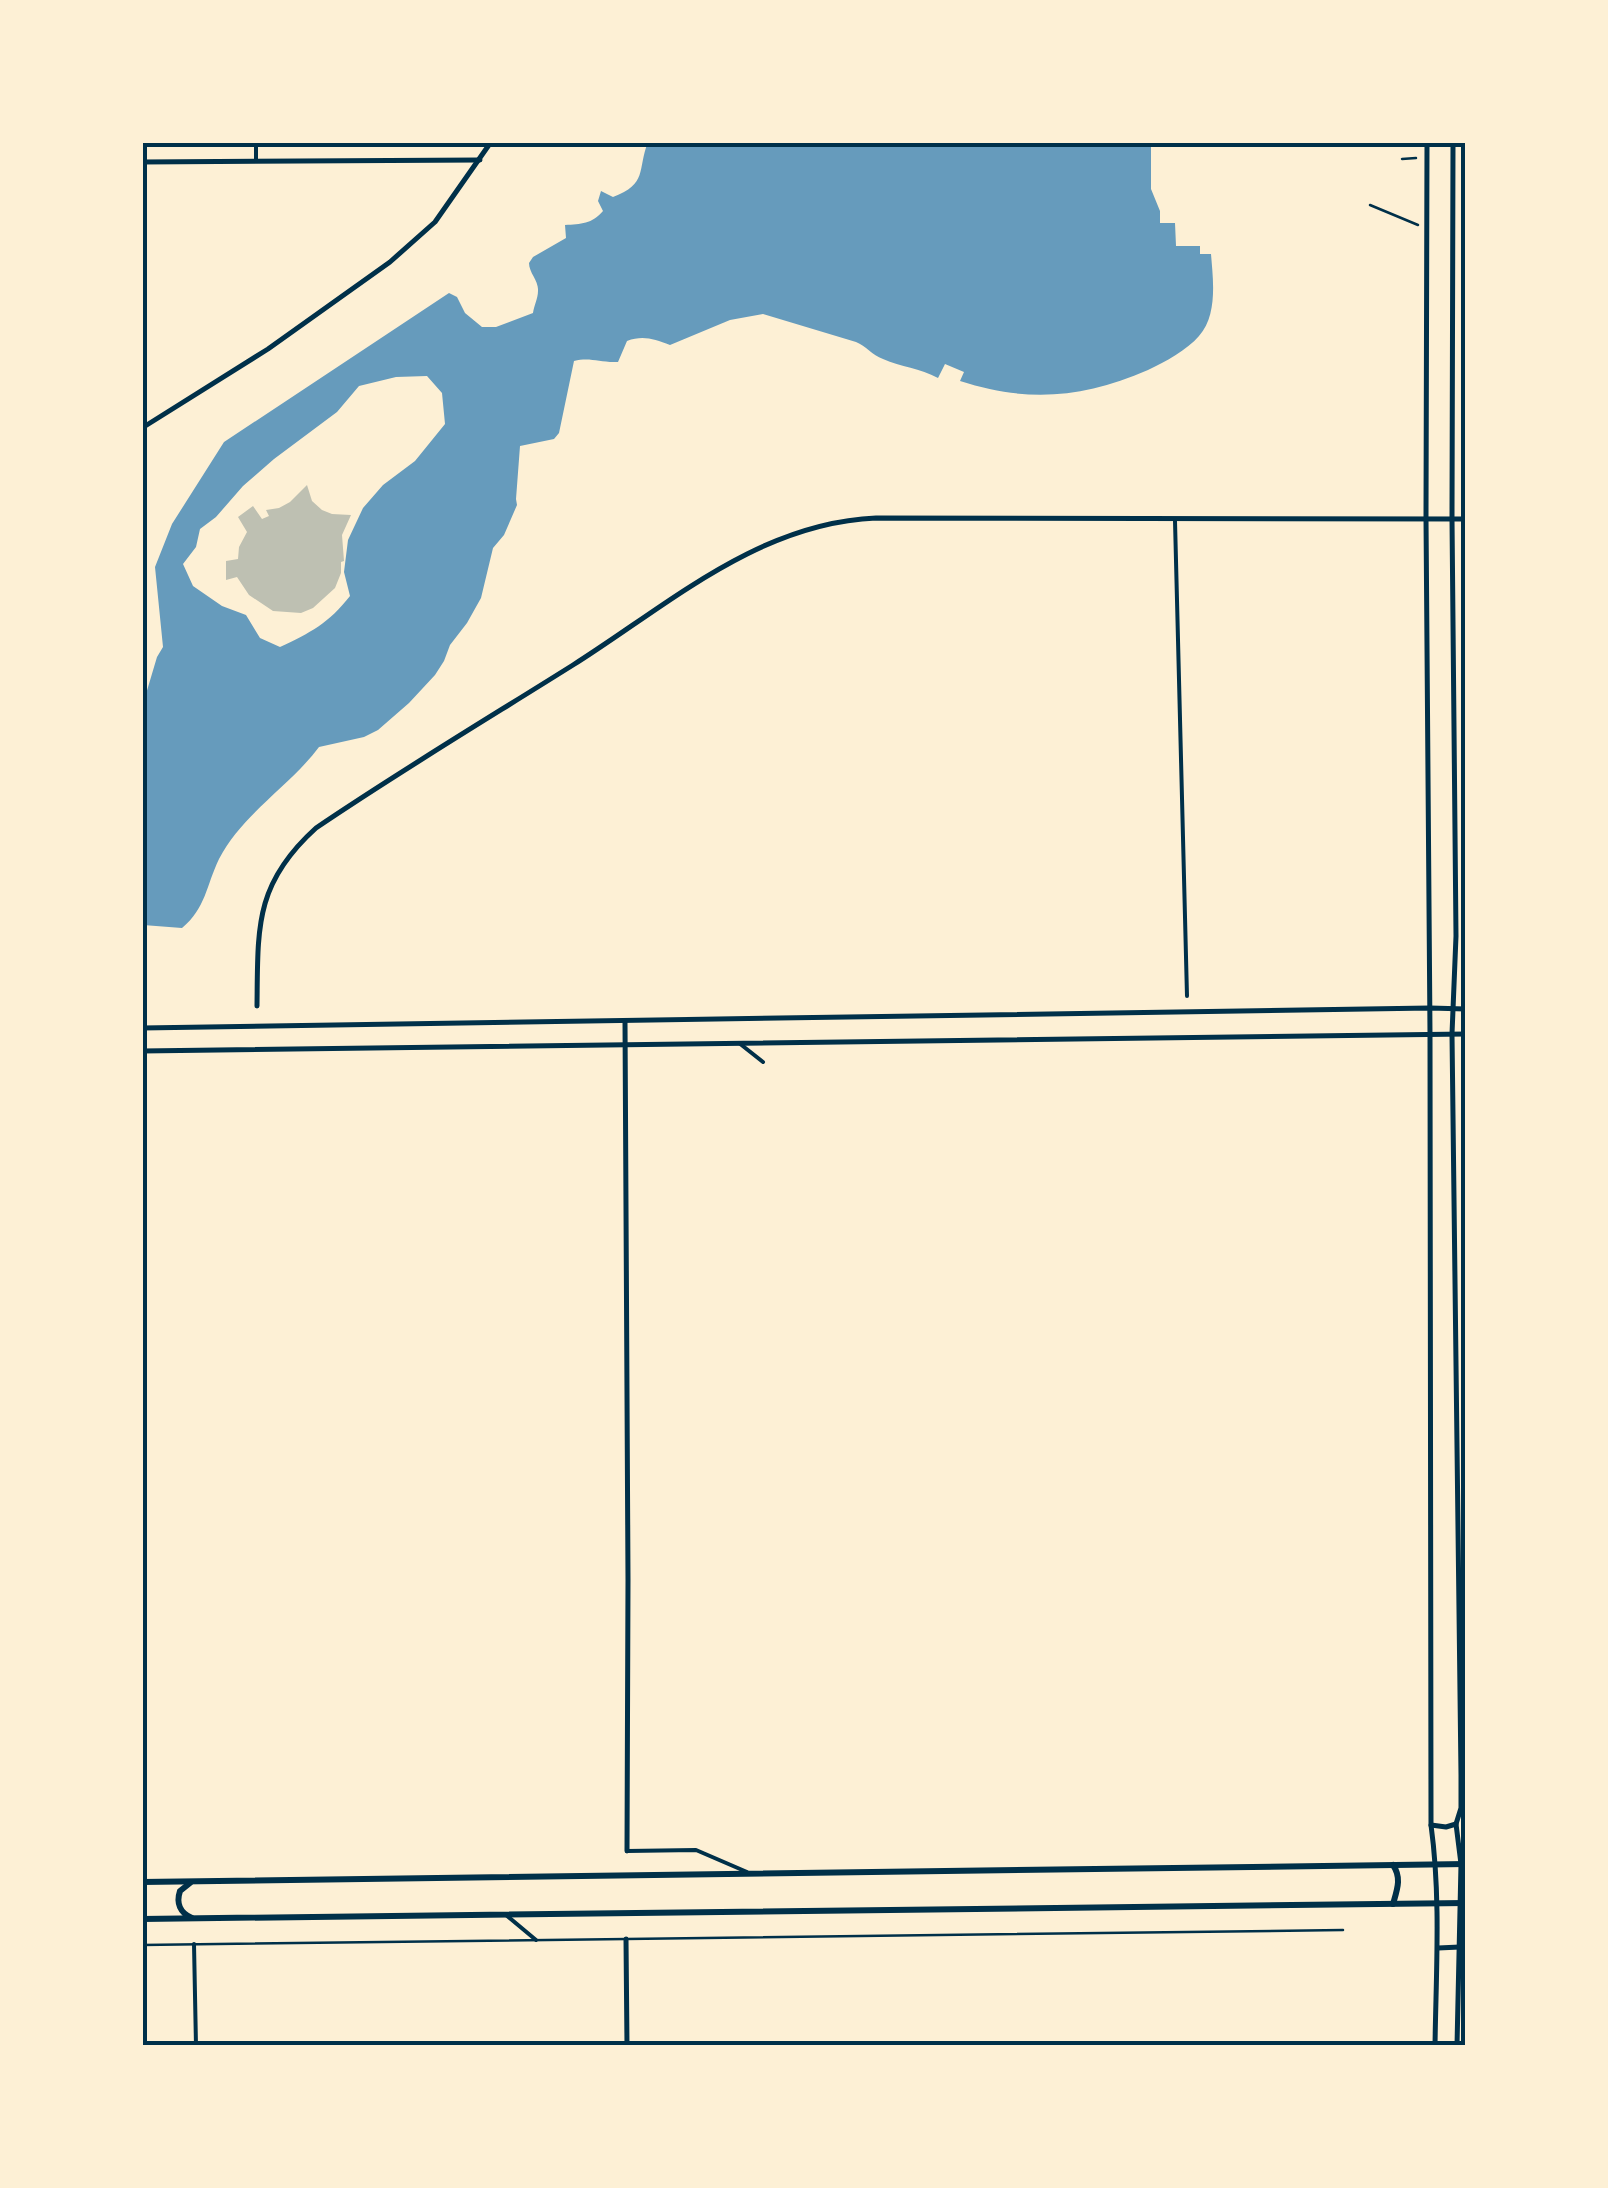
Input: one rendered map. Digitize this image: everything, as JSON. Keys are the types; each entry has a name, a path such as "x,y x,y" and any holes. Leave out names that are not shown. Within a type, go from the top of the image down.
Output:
{"main road":[{"path":"142,1882 1463,1864"},
{"path":"1393,1865 1398,1872 1393,1904"},
{"path":"196,1882 184,1886 178,1897 184,1914 196,1919"},
{"path":"142,1919 1464,1903"}],"street":[{"path":"256,142 256,161"},
{"path":"142,428 268,350 390,262 435,222 491,142"},
{"path":"1427,142 1431,1826 1437,1904 1435,2046"},
{"path":"1453,142 1456,936 1452,1034 1461,1775 1461,1808 1456,1824 1464,1903 1458,2046"},
{"path":"1402,160 1416,158"},
{"path":"142,162 480,160"},
{"path":"1370,204 1418,225"},
{"path":"1175,518 1186,996"},
{"path":"257,1006 264,905 282,864 316,828 739,556 805,529 858,519 1466,519"},
{"path":"142,1028 1466,1010"},
{"path":"625,1021 627,1851 696,1850 752,1874"},
{"path":"142,1051 1466,1034"},
{"path":"739,1043 763,1062"},
{"path":"1431,1826 1456,1824"},
{"path":"506,1915 536,1940"},
{"path":"142,1945 1343,1930"},
{"path":"626,1939 627,2046"},
{"path":"194,1944 196,2046"},
{"path":"1436,1948 1460,1947"},
{"path":"1457,1999 1466,1987"}],"water":[{"path":"648,142 1151,143 1151,189 1160,211 1160,223 1175,223 1176,246 1200,246 1200,254 1211,254 1213,296 1209,318 1194,341 1155,367 1101,387 1055,394 985,388 960,381 964,372 945,364 938,378 879,357 856,342 763,314 730,320 670,345 649,338 627,341 618,362 574,361 559,433 554,439 520,446 517,505 504,535 493,548 481,598 435,675 378,730 319,747 240,828 219,859 201,904 182,928 143,925 143,704 163,647 155,567 172,524 224,442 449,293 482,327 496,327 533,313 538,291 529,267 533,257 566,238 565,225 595,219 603,211 598,201 601,191 613,197 632,187 640,175","holes":["427,376 442,393 445,424 415,461 383,485 363,508 348,540 344,572 350,596 327,620 280,647 260,638 246,615 222,606 193,586 183,564 196,547 200,529 274,459 337,412 359,386 396,377"]}],"building":[{"path":"307,485 312,501 322,510 351,515 342,535 341,573 335,588 313,608 301,613 273,611 249,595 237,577 226,580 226,561 238,559 247,532 238,517 253,506 262,519 269,516 266,510 290,502"}]}
